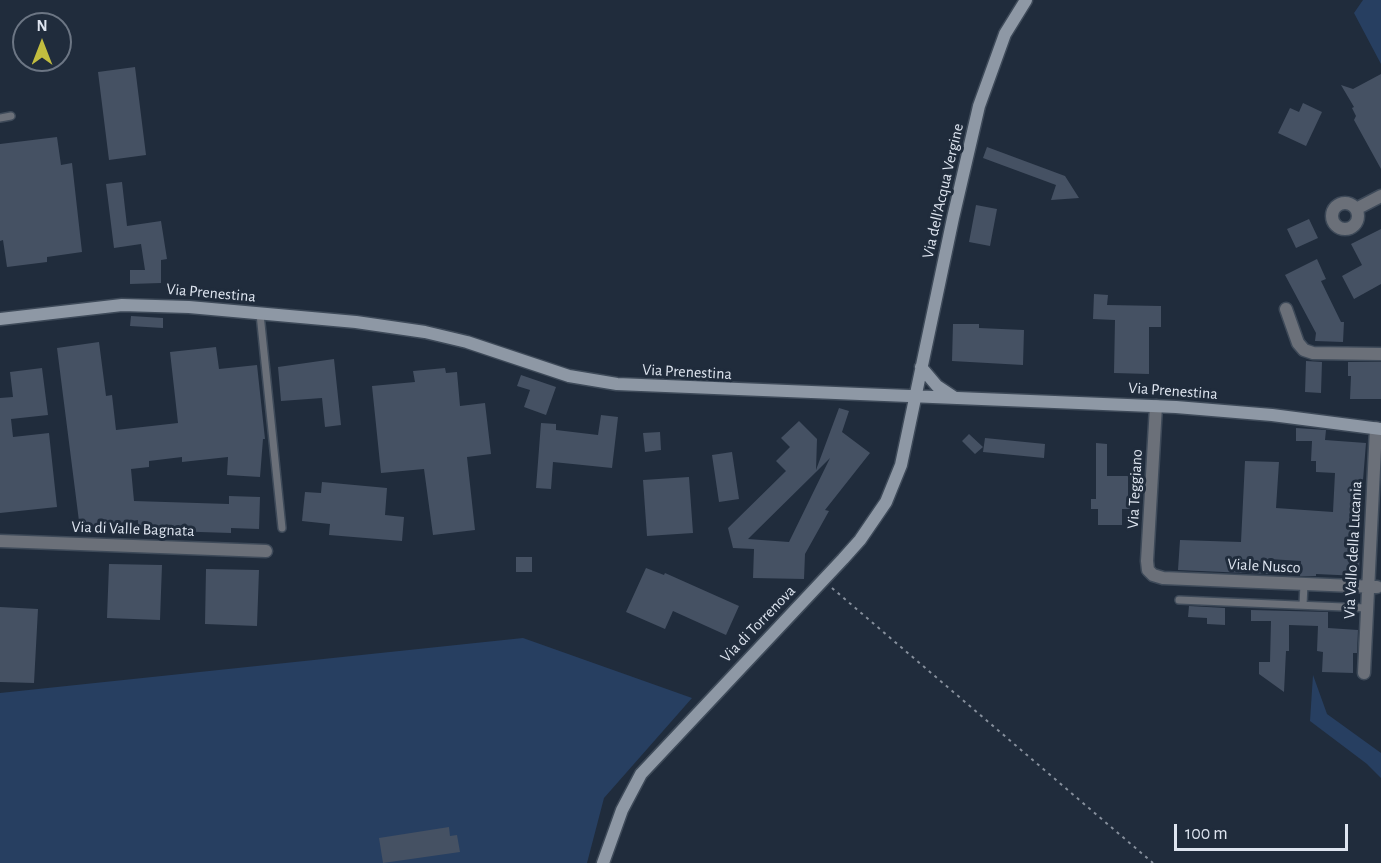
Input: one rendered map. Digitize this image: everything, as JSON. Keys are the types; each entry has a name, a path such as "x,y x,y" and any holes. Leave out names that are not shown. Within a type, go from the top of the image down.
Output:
{"main road":[{"name":"Via dell'Acqua Vergine","path":"915,397 979,106 1005,34 1026,0"},
{"name":"Via Prenestina","path":"0,319 62,310 131,305 260,314 363,323 425,332 476,345 569,376 606,383 680,388 1156,406 1272,415 1378,428"},
{"path":"921,368 937,386 956,398"},
{"name":"Via di Torrenova","path":"603,863 622,810 641,774 860,540 886,502 901,465 915,397"}],"street":[{"path":"1356,209 1381,196"},
{"path":"1286,309 1298,343 1304,350 1313,353 1381,354"},
{"name":"Via Teggiano","path":"1150,573 1147,561 1156,406"},
{"name":"Via Vallo della Lucania","path":"1364,673 1372,608 1378,428"},
{"name":"Via di Valle Bagnata","path":"0,541 266,551"},
{"name":"Viale Nusco","path":"1150,573 1160,578 1372,587"}],"lane":[{"path":"0,118 11,116"},
{"path":"260,314 282,528"},
{"path":"1303,605 1304,584"},
{"path":"1179,600 1372,608"}],"path":[{"path":"823,580 1153,863"}],"shaded area":[{"path":"1363,0 1381,0 1381,64 1354,13"},
{"path":"523,638 692,698 604,798 587,863 0,863 0,693"},
{"path":"1313,675 1327,714 1381,753 1381,778 1367,764 1310,721"}],"building":[{"path":"135,67 146,155 109,160 98,72"},
{"path":"1381,74 1381,169 1354,120 1356,116 1352,108 1354,107 1341,85 1353,89"},
{"path":"1303,103 1322,112 1306,146 1278,133 1290,108 1299,112"},
{"path":"57,137 61,165 72,163 82,252 47,257 47,262 7,267 3,240 0,241 0,144"},
{"path":"987,147 1065,176 1079,198 1051,200 1056,185 983,158"},
{"path":"122,182 127,226 161,221 167,259 161,260 161,283 130,284 130,270 145,270 141,244 114,248 106,184"},
{"path":"976,205 997,209 990,246 969,242"},
{"path":"1309,219 1318,238 1296,248 1287,229"},
{"path":"1381,229 1381,284 1354,299 1342,276 1362,265 1351,244"},
{"path":"1317,259 1326,279 1321,281 1341,322 1344,322 1343,342 1315,341 1316,333 1285,275"},
{"path":"1094,294 1108,295 1107,305 1161,306 1161,327 1149,327 1149,374 1114,373 1115,320 1093,319"},
{"path":"131,316 163,318 163,328 130,326"},
{"path":"953,324 979,324 979,328 1024,330 1023,365 952,361"},
{"path":"99,342 106,396 112,395 116,430 178,423 170,352 216,347 219,369 257,365 265,439 263,439 260,477 227,475 228,457 182,462 182,457 149,461 149,467 131,469 134,501 229,504 229,496 260,497 259,529 231,528 231,533 138,530 138,520 80,529 57,348"},
{"path":"334,359 341,425 325,427 322,398 281,401 278,367"},
{"path":"1306,361 1322,362 1321,393 1305,392"},
{"path":"1348,362 1381,362 1381,399 1350,399 1351,376 1348,376"},
{"path":"42,368 48,415 11,419 13,437 49,433 57,507 0,513 0,398 13,397 10,372"},
{"path":"445,368 446,373 457,372 460,406 485,403 491,454 467,457 475,530 433,535 424,469 381,473 372,386 415,382 413,371"},
{"path":"521,375 556,387 546,415 524,407 530,390 517,386"},
{"path":"839,408 849,411 842,432 870,453 825,510 829,511 805,554 804,579 753,578 754,549 733,548 728,528 786,471 776,461 790,447 781,438 799,421 817,439 816,470","holes":["830,458 789,542 748,539"]},
{"path":"601,415 618,417 612,468 553,462 551,489 536,488 541,423 556,424 556,430 598,435"},
{"path":"1296,428 1326,430 1325,440 1366,443 1358,542 1360,542 1359,576 1316,574 1316,576 1300,576 1301,561 1269,559 1269,574 1178,570 1180,540 1241,542 1245,461 1279,462 1276,508 1333,512 1335,473 1316,472 1316,461 1311,461 1312,441 1296,441"},
{"path":"660,432 661,450 645,452 643,433"},
{"path":"969,434 983,447 975,454 962,441"},
{"path":"985,438 1045,444 1044,458 983,452"},
{"path":"1096,443 1107,444 1107,476 1128,476 1128,499 1131,499 1131,509 1122,509 1122,525 1098,525 1098,509 1091,509 1091,499 1096,499"},
{"path":"732,452 739,499 719,502 712,455"},
{"path":"689,477 693,533 647,536 643,480"},
{"path":"322,482 387,488 385,515 404,517 402,541 329,535 330,524 302,521 305,492 321,493"},
{"path":"516,557 532,557 532,572 516,572"},
{"path":"109,564 162,565 160,620 107,618"},
{"path":"646,568 664,575 665,573 739,606 726,635 673,611 665,629 626,612"},
{"path":"206,569 259,570 257,626 205,624"},
{"path":"1189,606 1225,608 1225,625 1207,624 1207,618 1188,617"},
{"path":"0,607 38,609 34,683 0,682"},
{"path":"1251,610 1328,612 1328,628 1358,630 1357,653 1353,653 1353,673 1322,672 1323,652 1317,651 1318,626 1289,625 1289,651 1286,651 1284,692 1259,674 1259,662 1270,662 1271,621 1251,621"},
{"path":"449,827 450,836 457,835 460,852 383,863 379,838"}]}
